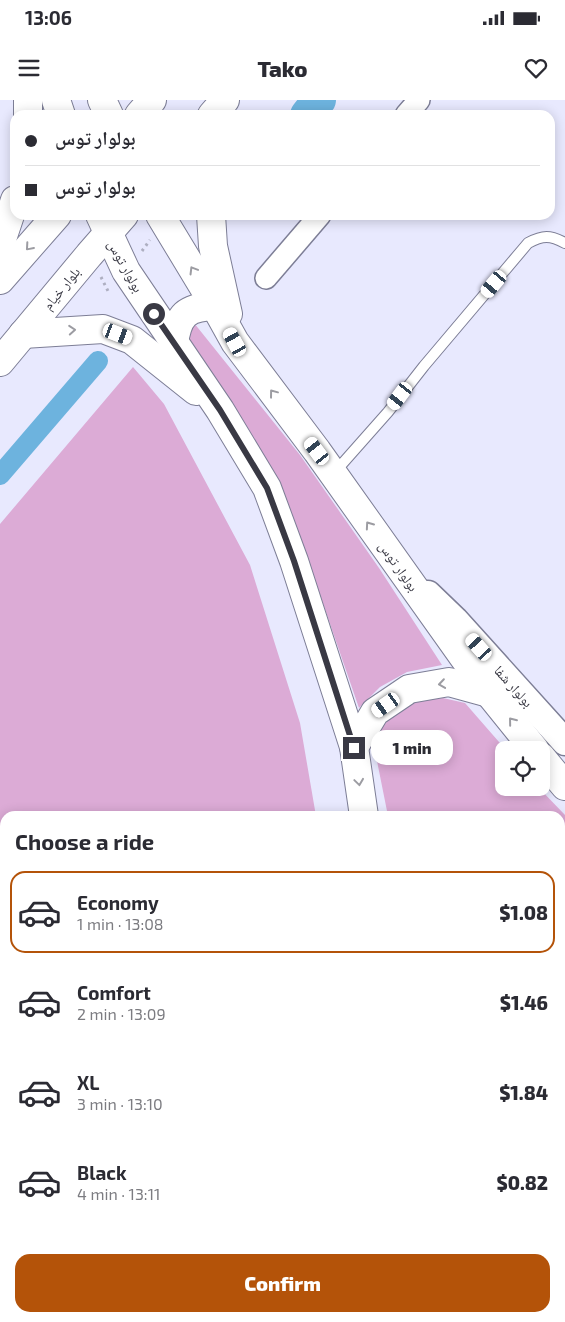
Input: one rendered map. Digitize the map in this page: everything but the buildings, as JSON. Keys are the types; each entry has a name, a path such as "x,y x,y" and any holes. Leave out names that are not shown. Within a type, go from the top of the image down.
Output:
{"main road":[{"path":"143,110 152,100"},
{"path":"0,245 10,215"},
{"path":"0,280 53,220"},
{"name":"بولوار توس","path":"163,220 235,342 333,474 489,692 528,741"},
{"path":"211,220 213,246 235,342"},
{"name":"بولوار توس","path":"111,221 126,271 220,410 267,488 294,561 354,748 363,811"},
{"name":"بلوار خیام","path":"0,362 111,221"},
{"path":"174,343 176,327 185,314 199,306 215,306"},
{"path":"23,334 103,328 132,340 220,410"},
{"path":"354,748 375,712 409,689 449,682 489,692"},
{"path":"550,768 565,786"}],"street":[{"path":"410,110 419,100"},
{"path":"266,278 316,220"},
{"name":"بولوار شفا","path":"399,567 455,620 565,742"}],"lane":[{"path":"333,474 388,412 424,366 528,243 539,237 554,237 565,243"}],"shaded area":[{"path":"194,323 300,455 379,568 442,665 407,672 380,687 359,708 317,586 274,481 182,334"},
{"path":"133,367 164,404 250,565 300,723 315,811 0,811 0,524"},
{"path":"443,698 465,703 498,741 495,741 495,796 547,796 561,811 387,811 373,741 394,714 419,701"}],"waterway":[{"path":"311,110 319,100"},
{"path":"0,475 98,361"}],"route":[{"path":"154,314 220,410 267,488 294,561 354,748"}]}
